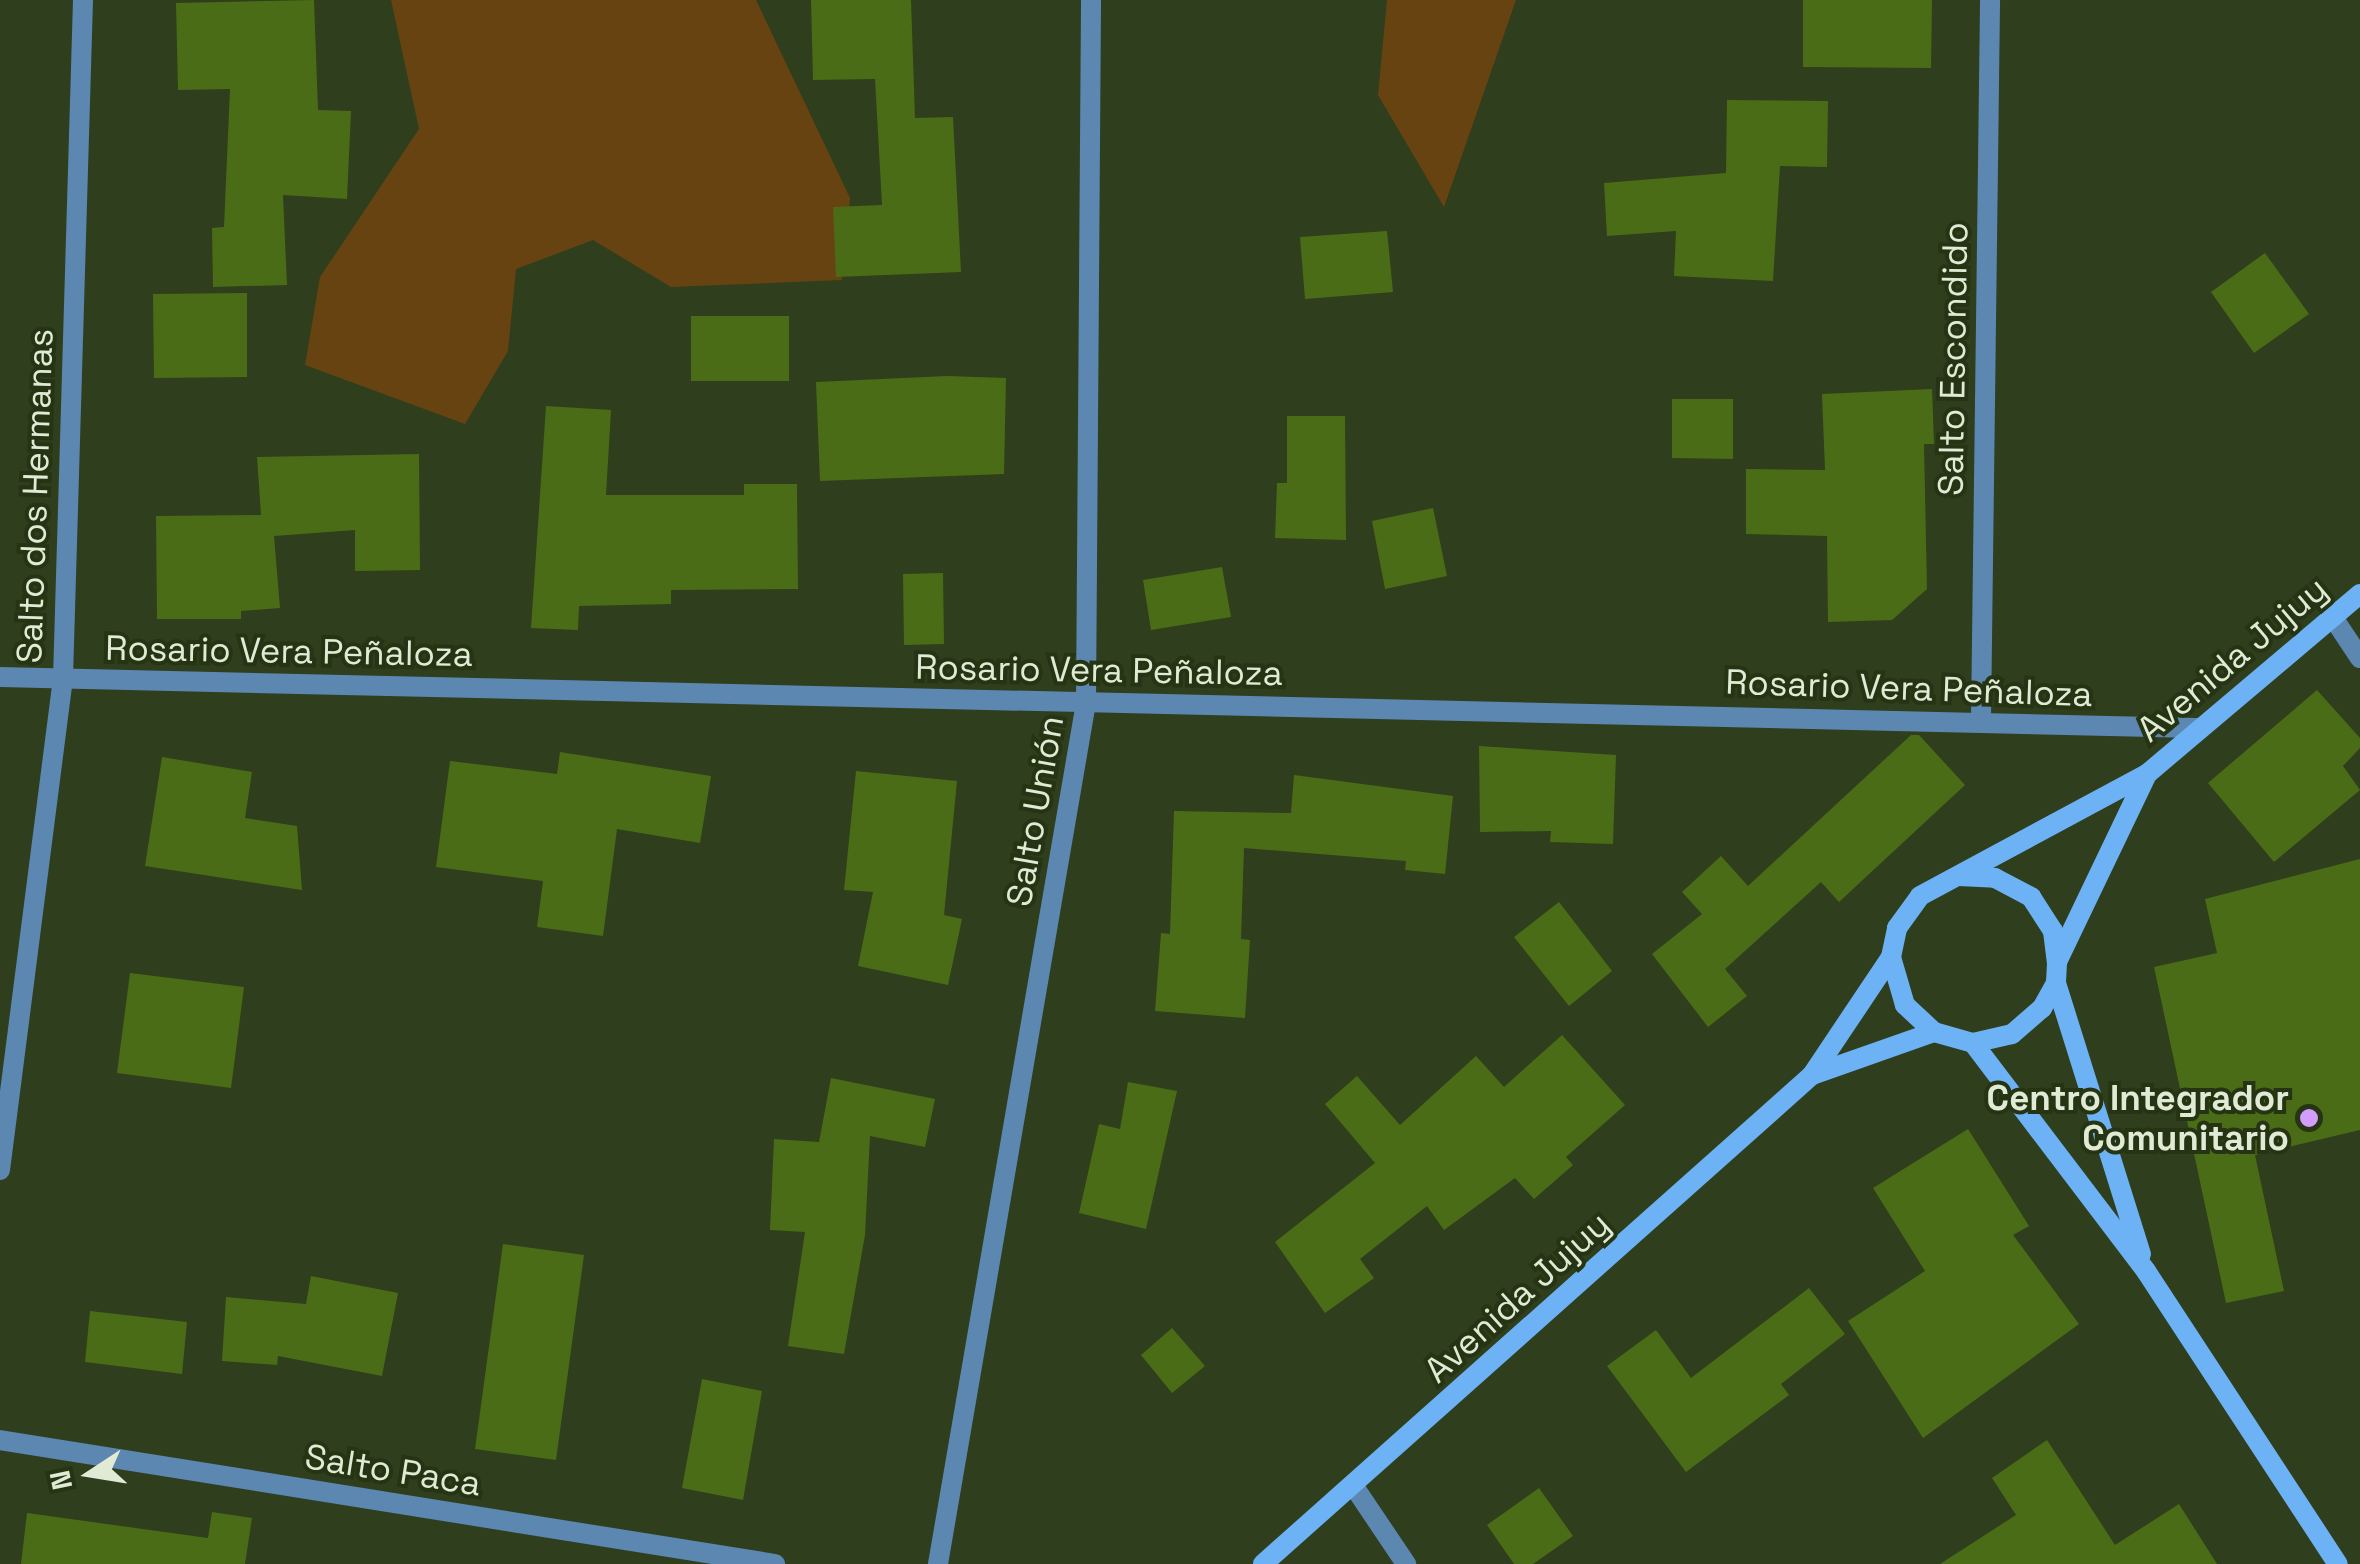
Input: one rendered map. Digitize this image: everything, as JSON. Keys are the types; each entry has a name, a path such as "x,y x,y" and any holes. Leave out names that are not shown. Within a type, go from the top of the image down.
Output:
{"street":[{"name":"Salto dos Hermanas","path":"0,1170 62,678 83,0"},
{"name":"Salto Unión","path":"938,1564 1086,703 1091,0"},
{"name":"Salto Escondido","path":"1980,720 1990,0"},
{"name":"Avenida Jujuy","path":"1959,876 2147,774 2196,728 2360,594"},
{"path":"2334,619 2360,658"},
{"name":"Rosario Vera Peñaloza","path":"0,677 2196,728"},
{"name":"Avenida Jujuy","path":"2056,973 2147,774"},
{"path":"2056,973 2042,1008 2012,1034 1973,1043 1934,1032 1905,1005 1891,957 1897,928 1920,896 1959,876 1995,878 2030,898 2052,932 2056,973 2146,1271"},
{"name":"Avenida Jujuy","path":"1263,1564 1355,1488 1812,1075 1891,957"},
{"name":"Avenida Jujuy","path":"1812,1075 1934,1032"},
{"path":"1973,1043 2146,1271 2338,1564"},
{"name":"Salto Paca","path":"0,1440 776,1564"},
{"path":"1355,1488 1406,1564"}],"shaded area":[{"path":"391,0 756,0 850,198 842,280 671,287 593,240 516,269 508,351 465,424 305,365 320,277 419,129"},
{"path":"1387,0 1516,0 1444,207 1378,95"}],"building":[{"path":"314,0 318,110 351,111 347,199 283,195 287,285 213,287 212,228 224,227 230,89 178,90 176,3"},
{"path":"811,0 911,0 915,118 953,117 961,272 836,277 833,207 882,205 875,79 813,80"},
{"path":"1803,0 1932,0 1931,68 1803,67"},
{"path":"1727,100 1828,101 1827,167 1780,166 1773,281 1674,276 1676,231 1607,236 1604,183 1726,173"},
{"path":"1387,231 1393,292 1305,299 1300,237"},
{"path":"2265,253 2309,314 2254,353 2211,292"},
{"path":"247,293 247,377 154,378 153,294"},
{"path":"691,316 789,316 789,381 691,381"},
{"path":"947,376 1006,378 1004,474 820,481 816,382"},
{"path":"1932,389 1934,444 1924,444 1927,589 1892,620 1828,622 1827,536 1746,534 1746,469 1825,470 1822,394"},
{"path":"1672,399 1733,399 1733,459 1672,458"},
{"path":"546,406 611,410 606,495 744,495 744,484 797,484 798,589 671,590 671,604 579,606 578,630 531,628"},
{"path":"1287,416 1345,416 1346,540 1275,538 1277,483 1287,483"},
{"path":"419,454 420,570 355,571 355,530 274,536 280,608 241,611 241,619 157,619 156,516 261,515 257,457"},
{"path":"1433,508 1447,576 1385,589 1372,521"},
{"path":"1222,567 1231,617 1151,630 1143,580"},
{"path":"943,573 944,644 904,645 903,574"},
{"path":"2317,690 2360,738 2360,748 2343,766 2360,790 2274,862 2208,783"},
{"path":"1911,735 1919,735 1965,785 1839,902 1821,882 1725,969 1747,996 1708,1027 1652,954 1702,914 1682,892 1721,856 1748,886"},
{"path":"1479,746 1616,755 1613,844 1550,842 1551,831 1480,832"},
{"path":"560,752 711,776 700,843 617,829 603,936 537,927 543,881 436,867 450,761 557,774"},
{"path":"162,757 252,772 245,818 297,826 302,890 145,866"},
{"path":"856,771 957,781 944,915 962,919 948,985 858,966 873,892 844,890"},
{"path":"1294,775 1453,796 1445,874 1405,870 1406,861 1244,848 1241,939 1250,940 1245,1018 1155,1011 1161,933 1170,934 1174,811 1291,813"},
{"path":"2360,859 2360,1130 2255,1155 2284,1291 2226,1303 2154,967 2217,953 2205,899"},
{"path":"1559,902 1612,971 1569,1006 1514,937"},
{"path":"130,973 244,987 231,1088 117,1073"},
{"path":"1562,1035 1625,1105 1566,1157 1573,1165 1534,1199 1515,1178 1444,1230 1427,1206 1360,1259 1374,1278 1325,1313 1275,1242 1375,1163 1325,1104 1357,1076 1400,1125 1476,1056 1504,1087"},
{"path":"831,1078 935,1099 925,1147 870,1136 865,1235 844,1354 788,1346 805,1232 770,1230 774,1139 819,1142"},
{"path":"1128,1082 1177,1091 1146,1229 1079,1213 1099,1124 1120,1129"},
{"path":"1968,1129 2029,1226 2013,1235 2079,1324 1923,1438 1848,1321 1925,1271 1873,1188"},
{"path":"503,1244 584,1255 556,1460 475,1449"},
{"path":"311,1276 398,1293 382,1376 278,1356 277,1365 222,1361 226,1297 306,1304"},
{"path":"1809,1288 1845,1334 1781,1384 1789,1395 1686,1472 1607,1366 1656,1330 1691,1378"},
{"path":"90,1311 187,1322 182,1374 85,1362"},
{"path":"1172,1328 1205,1366 1172,1393 1141,1355"},
{"path":"702,1379 762,1391 743,1500 682,1488"},
{"path":"2047,1440 2115,1545 2179,1504 2217,1564 1940,1564 2016,1515 1992,1478"},
{"path":"1539,1488 1573,1536 1533,1564 1514,1564 1487,1525"},
{"path":"212,1512 252,1518 245,1564 21,1564 27,1513 208,1538"}],"place":[{"name":"Centro Integrador Comunitario","path":"2309,1118"}]}
